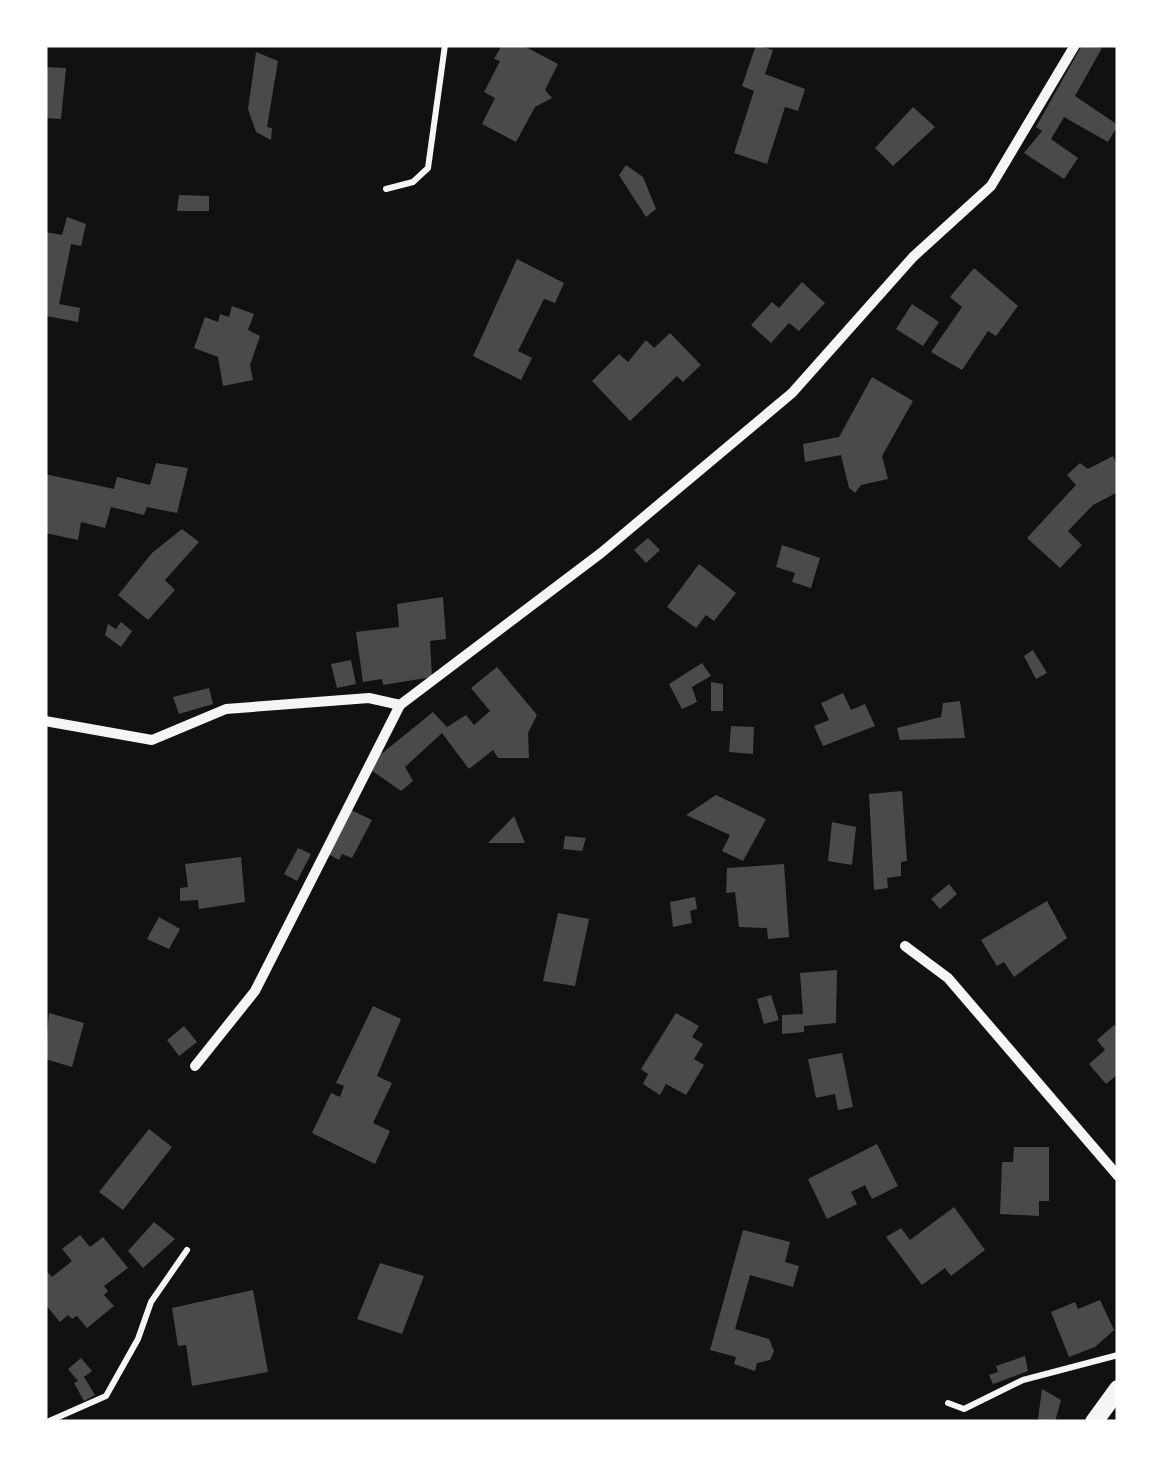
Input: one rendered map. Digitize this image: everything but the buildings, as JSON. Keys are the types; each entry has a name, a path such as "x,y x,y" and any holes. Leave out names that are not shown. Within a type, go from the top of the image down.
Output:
{"main road":[{"path":"1094,1422 1118,1389"}],"street":[{"path":"195,1066 254,991 400,705 601,553 792,393 914,256 991,186 1074,45"},
{"path":"45,721 152,740 226,710 369,698 400,705"},
{"path":"905,946 948,978 1118,1176"}],"lane":[{"path":"386,190 413,182 428,168 445,45"},
{"path":"47,1422 106,1396 138,1340 151,1302 187,1250"},
{"path":"948,1404 964,1409 1024,1380 1118,1355"}]}
